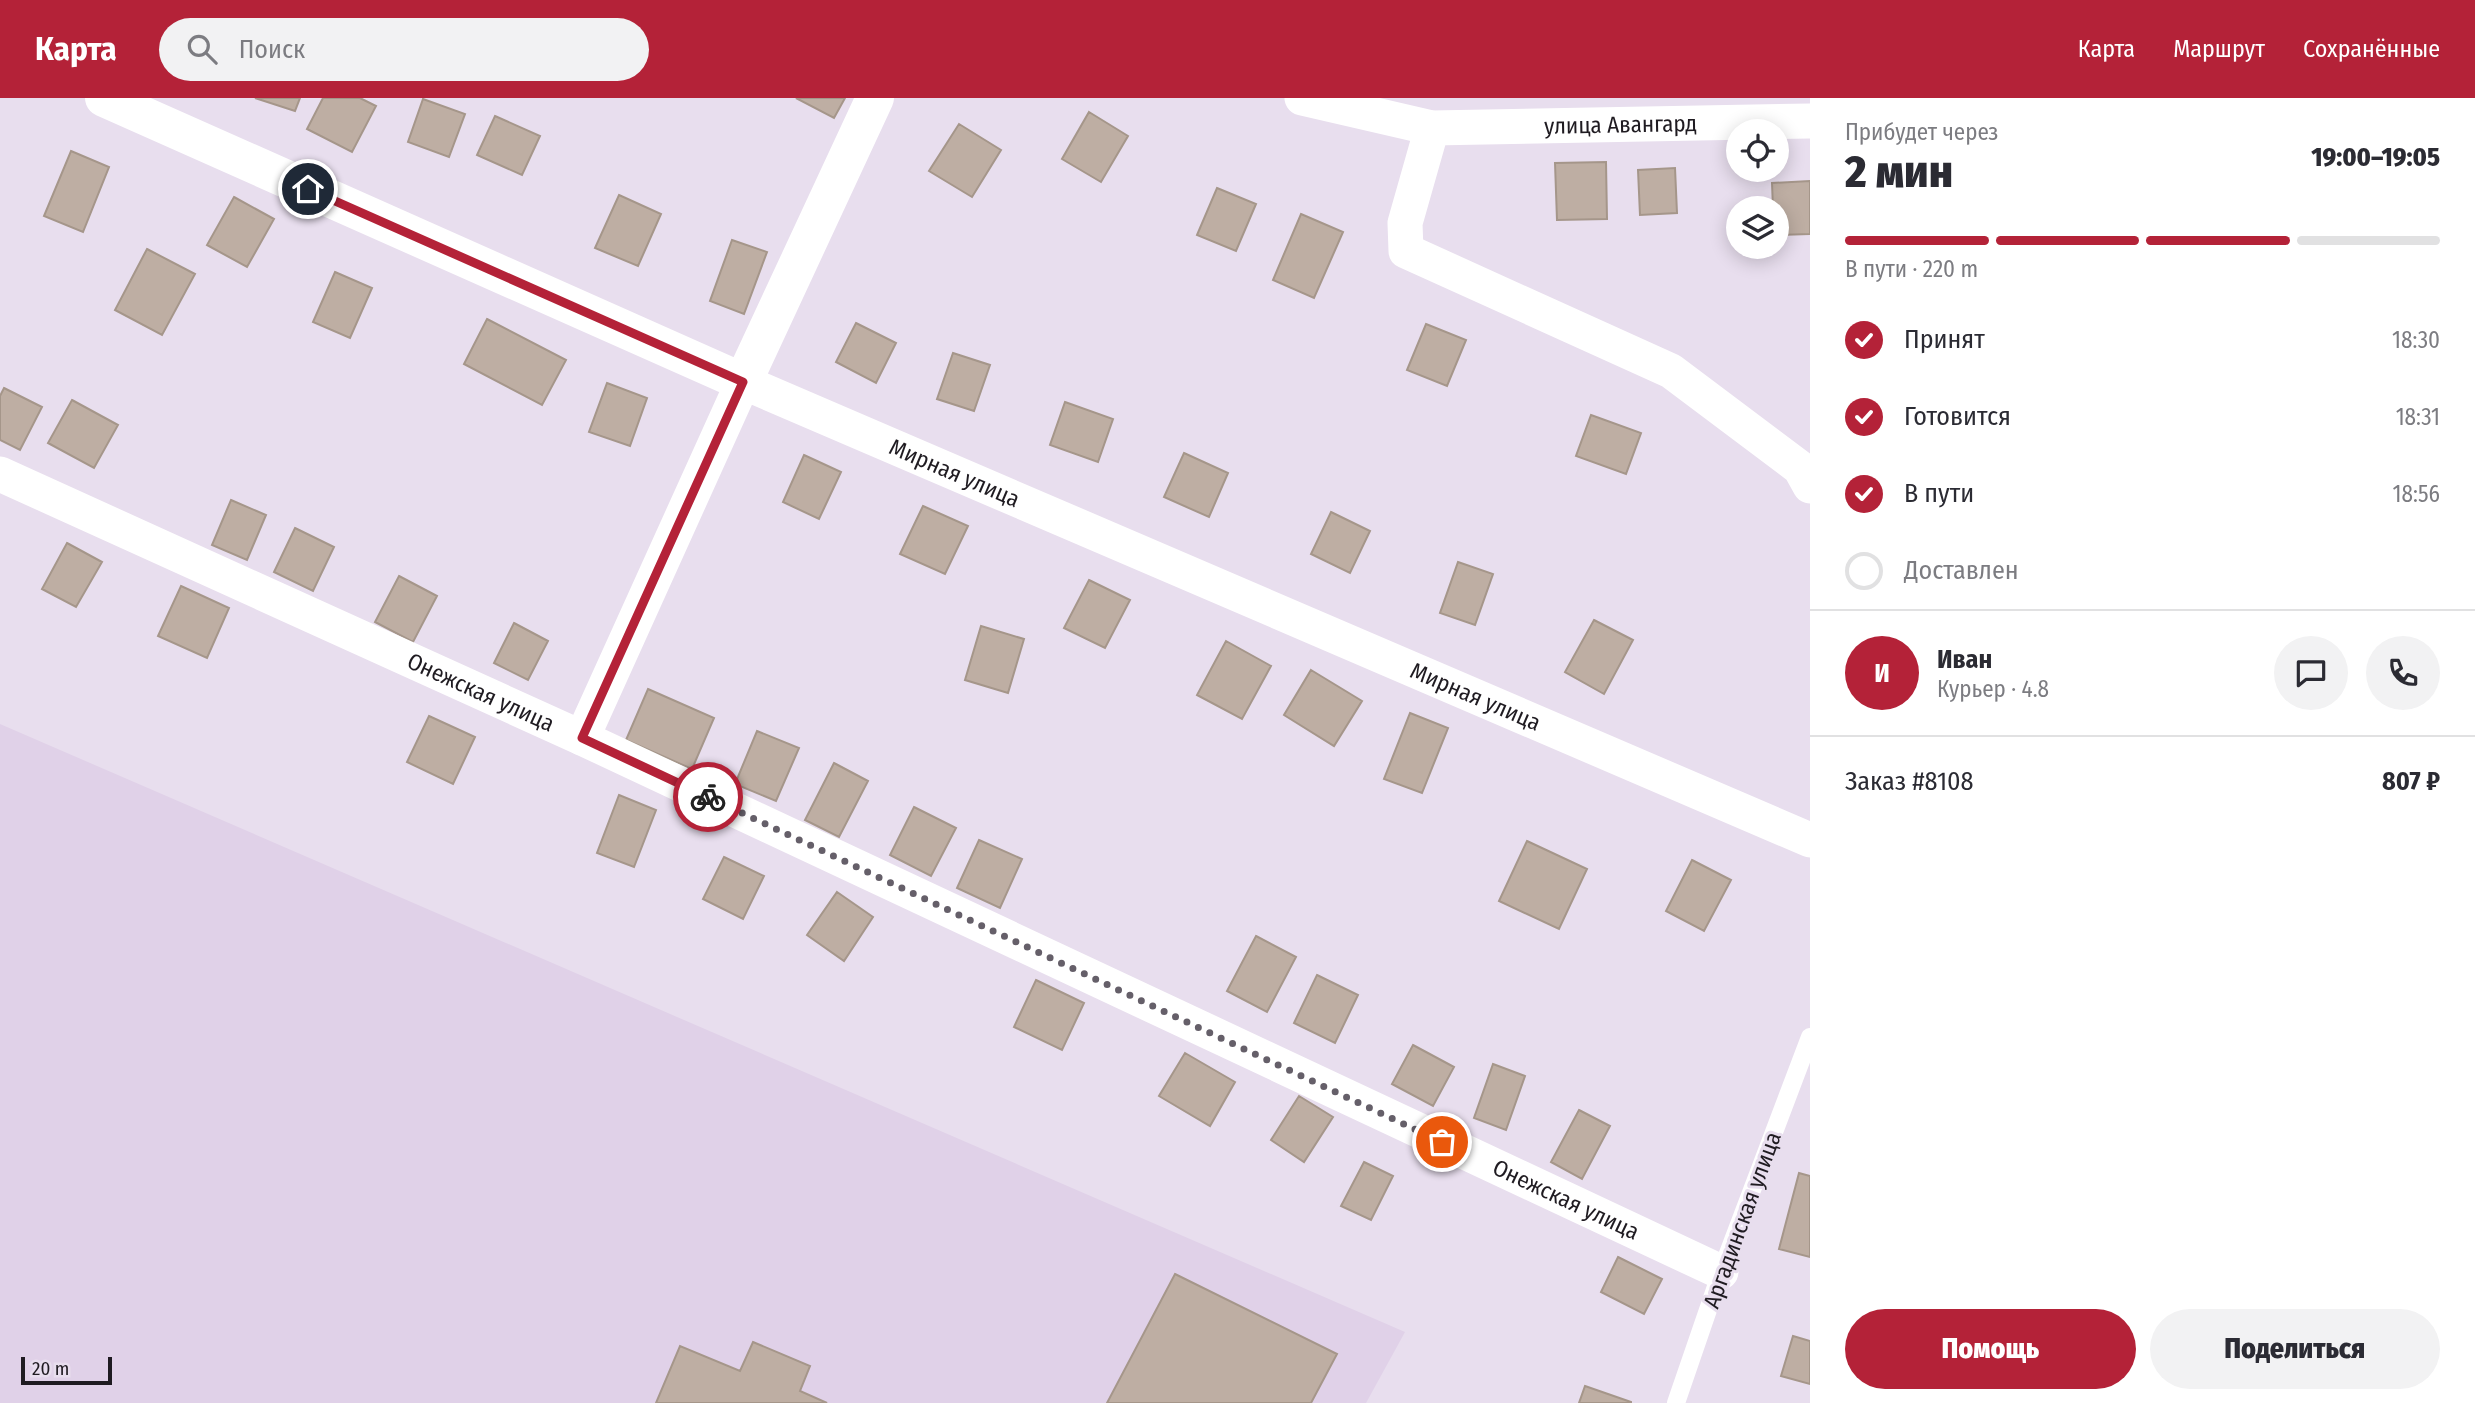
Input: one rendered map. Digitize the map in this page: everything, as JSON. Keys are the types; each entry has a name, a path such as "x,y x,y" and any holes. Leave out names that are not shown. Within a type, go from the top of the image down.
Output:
{"main road":[{"name":"Мирная улица","path":"104,98 743,382"},
{"path":"743,382 875,98"}],"street":[{"name":"улица Авангард","path":"1302,98 1432,128 1810,121"},
{"path":"1432,128 1405,223 1406,251 1671,371 1800,468 1810,486"},
{"path":"582,738 743,382"},
{"name":"Мирная улица","path":"743,382 1810,840"},
{"name":"Онежская улица","path":"0,474 582,738 1721,1272"}],"lane":[{"name":"Аргадинская улица","path":"1676,1403 1721,1272 1810,1037"}],"shaded area":[{"path":"0,724 1405,1332 1366,1403 0,1403"}],"building":[{"path":"255,98 300,98 295,111"},
{"path":"323,98 360,98 376,106 352,152 307,129"},
{"path":"796,98 845,98 834,118"},
{"path":"423,99 465,114 449,157 408,142"},
{"path":"1089,112 1128,136 1101,182 1062,159"},
{"path":"495,116 540,136 522,175 477,155"},
{"path":"959,124 1001,150 972,197 929,171"},
{"path":"71,151 109,167 83,232 44,216"},
{"path":"1606,162 1607,219 1557,220 1555,163"},
{"path":"1675,168 1677,213 1640,215 1638,170"},
{"path":"1810,181 1810,234 1789,235 1789,196 1773,196 1772,183"},
{"path":"1217,188 1256,204 1236,251 1197,235"},
{"path":"619,195 661,214 638,266 595,248"},
{"path":"234,197 274,219 247,267 207,245"},
{"path":"1301,214 1343,232 1314,298 1273,280"},
{"path":"732,240 767,252 744,314 710,301"},
{"path":"147,249 195,274 162,335 115,310"},
{"path":"335,272 372,288 350,338 313,322"},
{"path":"487,319 566,360 542,405 464,364"},
{"path":"856,323 896,343 876,383 836,362"},
{"path":"1426,324 1466,340 1447,386 1407,370"},
{"path":"953,353 990,365 974,411 937,399"},
{"path":"607,383 647,398 630,446 589,432"},
{"path":"4,388 42,407 20,450 0,440 0,396"},
{"path":"72,400 118,425 94,468 48,443"},
{"path":"1065,402 1113,419 1098,462 1050,445"},
{"path":"1591,415 1641,433 1626,474 1576,456"},
{"path":"1184,453 1228,473 1209,517 1164,497"},
{"path":"804,455 841,472 819,519 783,502"},
{"path":"231,500 266,515 247,560 212,545"},
{"path":"923,506 968,526 945,574 900,554"},
{"path":"1331,512 1370,531 1350,573 1311,554"},
{"path":"295,528 334,547 313,591 274,572"},
{"path":"67,543 102,562 76,607 42,589"},
{"path":"1458,562 1493,574 1475,625 1440,613"},
{"path":"399,576 437,596 413,642 375,622"},
{"path":"1089,580 1130,600 1105,648 1064,628"},
{"path":"181,586 229,608 207,658 158,636"},
{"path":"1594,620 1633,640 1604,694 1565,672"},
{"path":"514,623 548,641 528,680 494,663"},
{"path":"981,626 1024,639 1008,693 965,680"},
{"path":"1226,641 1271,666 1242,719 1197,695"},
{"path":"1311,670 1362,701 1334,746 1284,715"},
{"path":"648,689 714,718 692,769 626,740"},
{"path":"1410,713 1448,728 1422,793 1384,779"},
{"path":"429,716 475,737 453,784 407,762"},
{"path":"757,731 799,748 776,801 735,784"},
{"path":"834,763 868,781 839,837 805,820"},
{"path":"619,795 656,810 634,867 597,853"},
{"path":"914,807 956,828 931,876 890,855"},
{"path":"979,840 1022,859 1000,908 957,888"},
{"path":"1527,841 1587,869 1559,929 1499,901"},
{"path":"724,857 764,876 743,919 703,899"},
{"path":"1692,860 1731,880 1704,931 1666,911"},
{"path":"837,892 873,917 844,961 807,935"},
{"path":"1256,936 1296,957 1267,1012 1227,991"},
{"path":"1317,975 1358,995 1335,1043 1294,1023"},
{"path":"1036,980 1084,1003 1062,1050 1014,1027"},
{"path":"1413,1045 1454,1067 1433,1106 1392,1084"},
{"path":"1185,1053 1235,1082 1210,1126 1159,1096"},
{"path":"1493,1064 1525,1076 1506,1130 1474,1118"},
{"path":"1299,1096 1333,1117 1304,1162 1271,1140"},
{"path":"1579,1110 1610,1126 1582,1179 1551,1162"},
{"path":"1364,1162 1393,1176 1371,1220 1341,1206"},
{"path":"1799,1173 1810,1176 1810,1257 1779,1249"},
{"path":"1618,1257 1662,1279 1644,1314 1601,1292"},
{"path":"1175,1274 1337,1354 1311,1403 1107,1403"},
{"path":"1793,1336 1810,1341 1810,1384 1781,1376"},
{"path":"753,1342 810,1366 800,1391 827,1403 656,1403 680,1346 740,1371"},
{"path":"1585,1386 1631,1402 1631,1403 1579,1403"}],"way so far":[{"path":"708,797 1442,1142"}],"route":[{"path":"308,189 743,382 582,738 708,797"}]}
